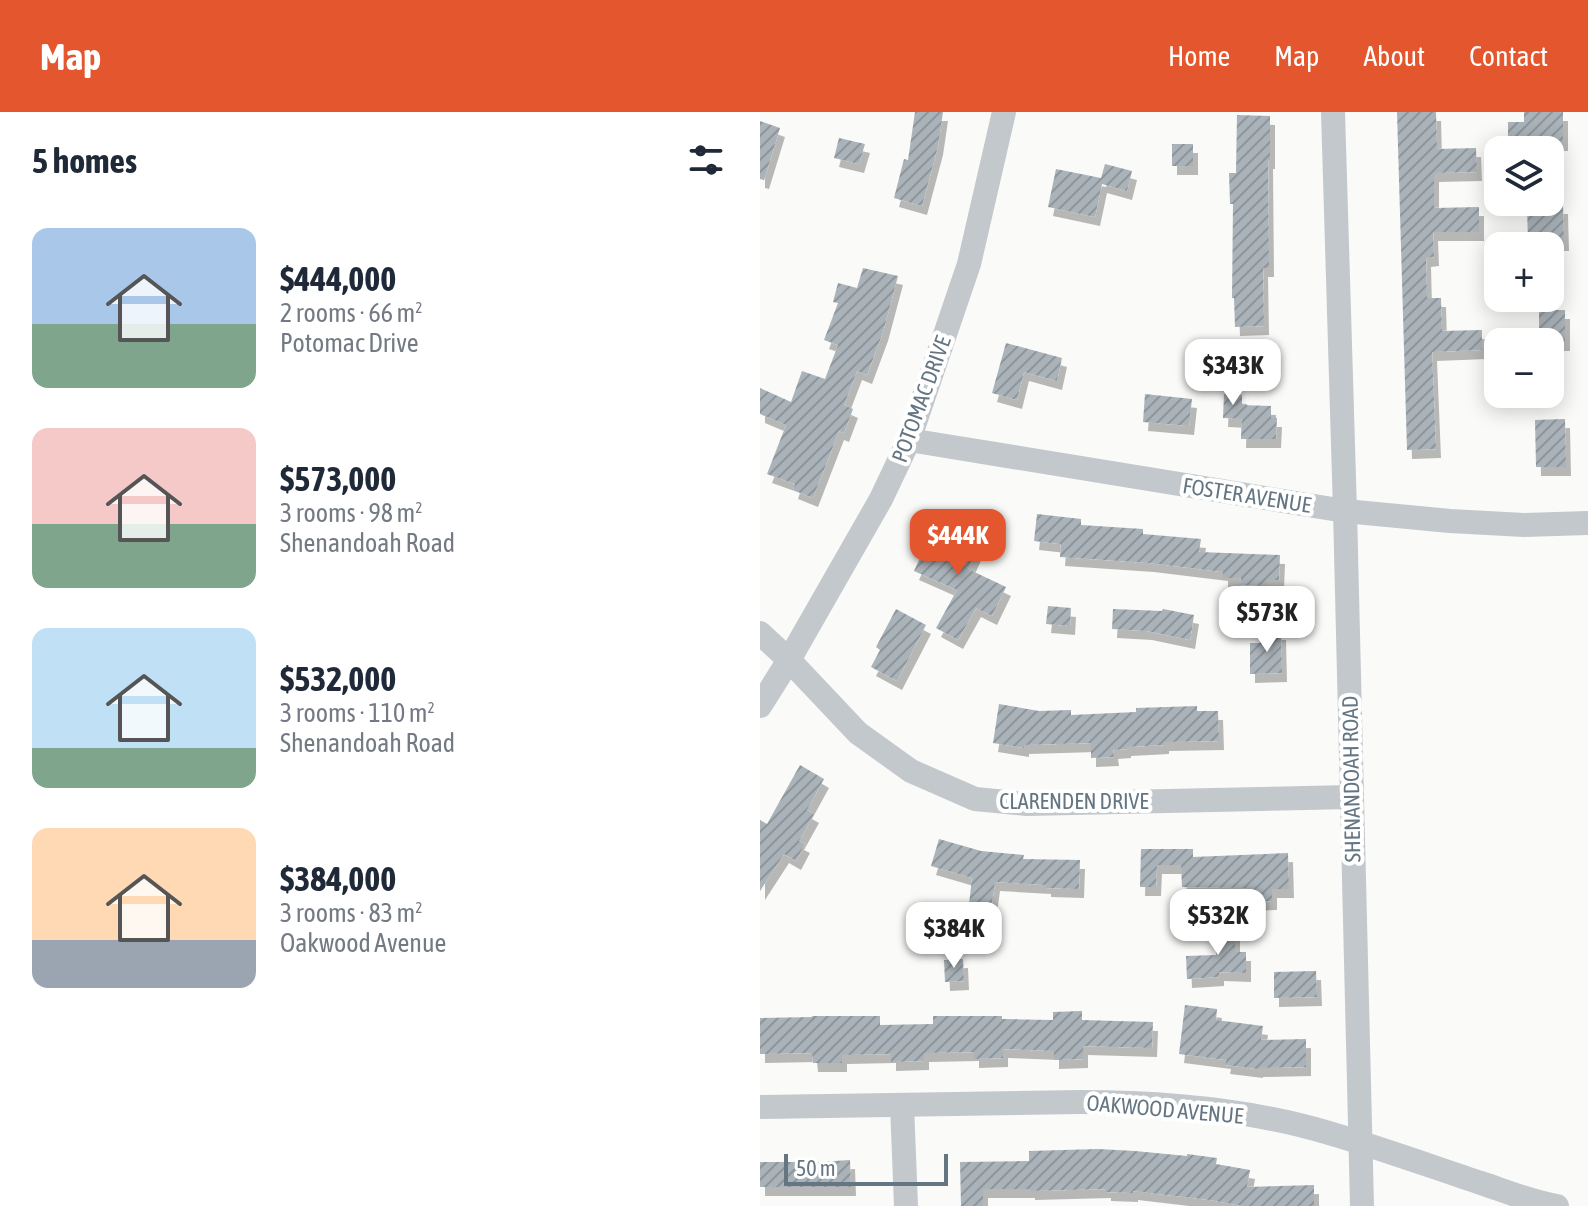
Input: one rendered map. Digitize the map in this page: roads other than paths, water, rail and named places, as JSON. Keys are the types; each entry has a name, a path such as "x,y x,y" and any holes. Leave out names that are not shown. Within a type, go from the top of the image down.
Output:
{"street":[{"name":"POTOMAC DRIVE","path":"760,706 881,499 909,440 969,264 1004,112"},
{"name":"SHENANDOAH ROAD","path":"1333,112 1362,1206"},
{"name":"FOSTER AVENUE","path":"909,440 1345,511 1524,525 1588,523"},
{"name":"CLARENDEN DRIVE","path":"760,633 858,733 911,771 975,799 1027,804 1352,797"},
{"name":"OAKWOOD AVENUE","path":"760,1107 1080,1102 1157,1104 1216,1110 1328,1133 1557,1206"},
{"path":"902,1105 906,1206"}]}
